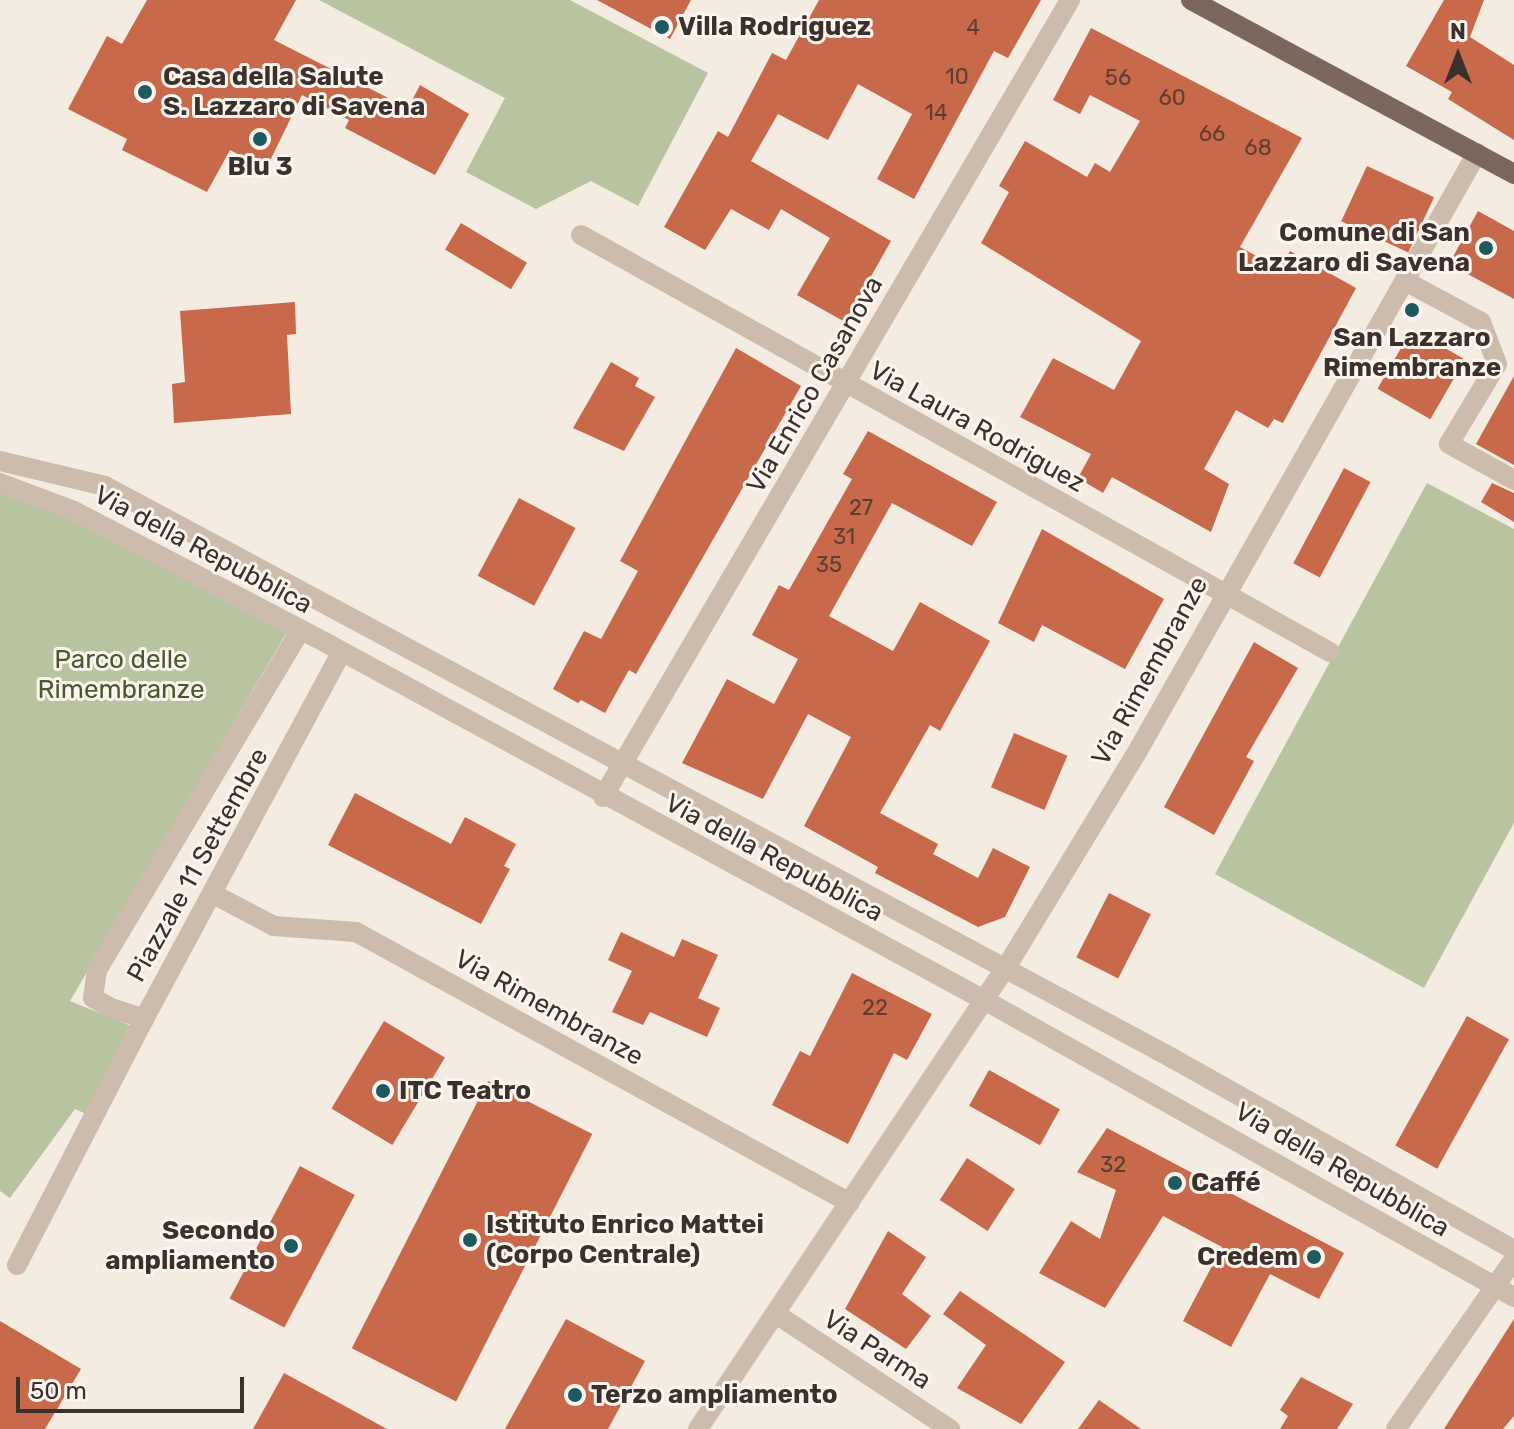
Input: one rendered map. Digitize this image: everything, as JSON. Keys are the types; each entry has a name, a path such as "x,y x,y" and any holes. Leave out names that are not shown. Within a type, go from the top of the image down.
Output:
{"main road":[{"path":"1191,0 1514,174"}],"street":[{"name":"Via Enrico Casanova","path":"603,797 1070,0"},
{"name":"Via Rimembranze","path":"698,1429 1005,970 1136,754 1224,591 1477,153"},
{"name":"Via Laura Rodriguez","path":"581,235 1330,652"},
{"path":"1405,281 1481,322 1497,364 1449,444 1514,480"},
{"name":"Via della Repubblica","path":"0,461 85,478 624,762 1514,1250"},
{"name":"Via della Repubblica","path":"74,511 85,478"},
{"name":"Via della Repubblica","path":"0,483 74,511 336,649 603,797 986,1001 1514,1297"},
{"name":"Piazzale 11 Settembre","path":"300,631 92,981 93,998 144,1019 213,894 336,649 346,615"},
{"name":"Via Rimembranze","path":"213,894 274,926 356,932 850,1203"},
{"path":"17,1265 144,1019"},
{"path":"1396,1429 1514,1259"},
{"name":"Via Parma","path":"776,1314 950,1429"}],"green space":[{"path":"319,0 570,0 708,73 638,206 591,181 536,209 466,172 505,98"},
{"name":"Parco delle Rimembranze","path":"0,483 290,627 70,1001 141,1030 97,1119 75,1109 10,1198 0,1191"},
{"path":"1427,483 1514,529 1514,823 1424,988 1215,874"}],"building":[{"path":"147,0 296,0 274,40 408,108 420,85 469,114 435,175 345,128 349,120 302,95 266,169 230,150 207,192 122,150 127,139 68,109 107,36 122,44"},
{"name":"Villa Rodriguez","path":"597,0 691,0 670,39"},
{"path":"819,0 1041,0 1008,58 994,51 914,199 877,179 912,114 858,84 828,140 778,114 751,161 891,241 845,322 797,295 830,238 781,209 769,230 731,209 705,250 664,227 718,131 728,137 772,53 786,60"},
{"path":"1444,0 1484,0 1470,37 1514,65 1514,140 1448,99 1452,92 1406,66"},
{"path":"1091,28 1302,138 1240,247 1280,269 1290,251 1356,288 1283,423 1274,419 1268,428 1236,410 1204,469 1229,484 1211,532 1112,477 1103,493 1078,478 1091,454 1020,417 1053,358 1114,390 1141,341 981,243 1009,192 999,186 1025,141 1087,177 1095,163 1110,172 1140,121 1090,95 1080,114 1053,100"},
{"path":"1367,166 1434,197 1408,253 1341,221"},
{"name":"Comune di San Lazzaro di Savena","path":"1478,211 1514,231 1514,299 1449,264"},
{"path":"461,223 527,263 511,289 445,250"},
{"path":"295,302 296,334 287,335 291,414 174,423 172,384 185,382 180,311"},
{"path":"1412,329 1465,360 1430,419 1378,389"},
{"path":"736,348 801,386 636,674 629,670 605,713 581,700 578,703 553,689 584,631 601,639 638,571 620,561"},
{"path":"611,362 639,378 635,386 655,397 624,451 573,428"},
{"path":"1514,376 1514,465 1476,444"},
{"path":"868,431 997,502 972,546 892,503 829,616 893,651 920,602 990,641 940,731 930,725 880,813 938,844 933,854 978,878 993,848 1030,867 1005,917 978,927 875,873 878,867 804,826 851,737 808,714 763,799 682,763 727,679 774,704 798,659 752,635 779,585 789,590 852,479 843,474"},
{"path":"1344,468 1370,482 1320,577 1293,563"},
{"path":"1492,483 1514,493 1514,522 1481,502"},
{"path":"519,498 576,528 534,606 478,576"},
{"path":"1042,529 1164,599 1125,669 1042,625 1034,642 998,623"},
{"path":"1254,642 1298,668 1246,757 1254,761 1214,835 1164,807"},
{"path":"1014,733 1067,756 1044,810 991,787"},
{"path":"355,793 451,844 465,817 516,844 504,866 510,869 481,924 328,845"},
{"path":"1109,893 1151,914 1118,978 1076,957"},
{"path":"621,932 674,957 682,939 718,955 698,998 720,1008 707,1037 650,1012 643,1025 612,1012 632,971 608,960"},
{"path":"852,973 932,1014 907,1060 894,1053 848,1144 772,1105 800,1051 810,1056"},
{"path":"1467,1016 1509,1039 1437,1169 1395,1145"},
{"name":"ITC Teatro","path":"384,1021 445,1058 392,1145 331,1108"},
{"path":"989,1070 1060,1109 1040,1145 969,1106"},
{"name":"Istituto Enrico Mattei (Corpo Centrale)","path":"488,1081 592,1134 456,1401 352,1348"},
{"path":"1107,1128 1344,1253 1319,1299 1270,1274 1231,1347 1183,1321 1222,1247 1163,1216 1105,1308 1039,1273 1071,1221 1100,1239 1116,1190 1077,1172"},
{"path":"967,1158 1015,1189 988,1231 940,1200"},
{"name":"Secondo ampliamento","path":"300,1166 355,1195 284,1328 230,1298"},
{"path":"888,1231 926,1257 902,1294 931,1316 906,1349 845,1309"},
{"path":"960,1291 1065,1362 1021,1424 957,1388 986,1345 943,1314"},
{"name":"Terzo ampliamento","path":"566,1319 645,1361 608,1429 505,1429"},
{"path":"1514,1319 1514,1416 1503,1429 1444,1429"},
{"path":"0,1321 81,1369 45,1429 0,1429"},
{"path":"284,1373 387,1429 253,1429"},
{"path":"1301,1377 1353,1404 1337,1429 1280,1429 1288,1416 1280,1410"},
{"path":"1099,1400 1141,1429 1078,1429"}],"place":[{"name":"Villa Rodriguez","path":"662,27"},
{"name":"Casa della Salute S. Lazzaro di Savena","path":"145,92"},
{"name":"Blu 3","path":"260,139"},
{"name":"Comune di San Lazzaro di Savena","path":"1486,248"},
{"name":"San Lazzaro Rimembranze","path":"1412,310"},
{"name":"ITC Teatro","path":"383,1091"},
{"name":"Caffé","path":"1175,1183"},
{"name":"Istituto Enrico Mattei (Corpo Centrale)","path":"470,1240"},
{"name":"Secondo ampliamento","path":"291,1246"},
{"name":"Credem","path":"1314,1257"},
{"name":"Terzo ampliamento","path":"575,1395"}]}
